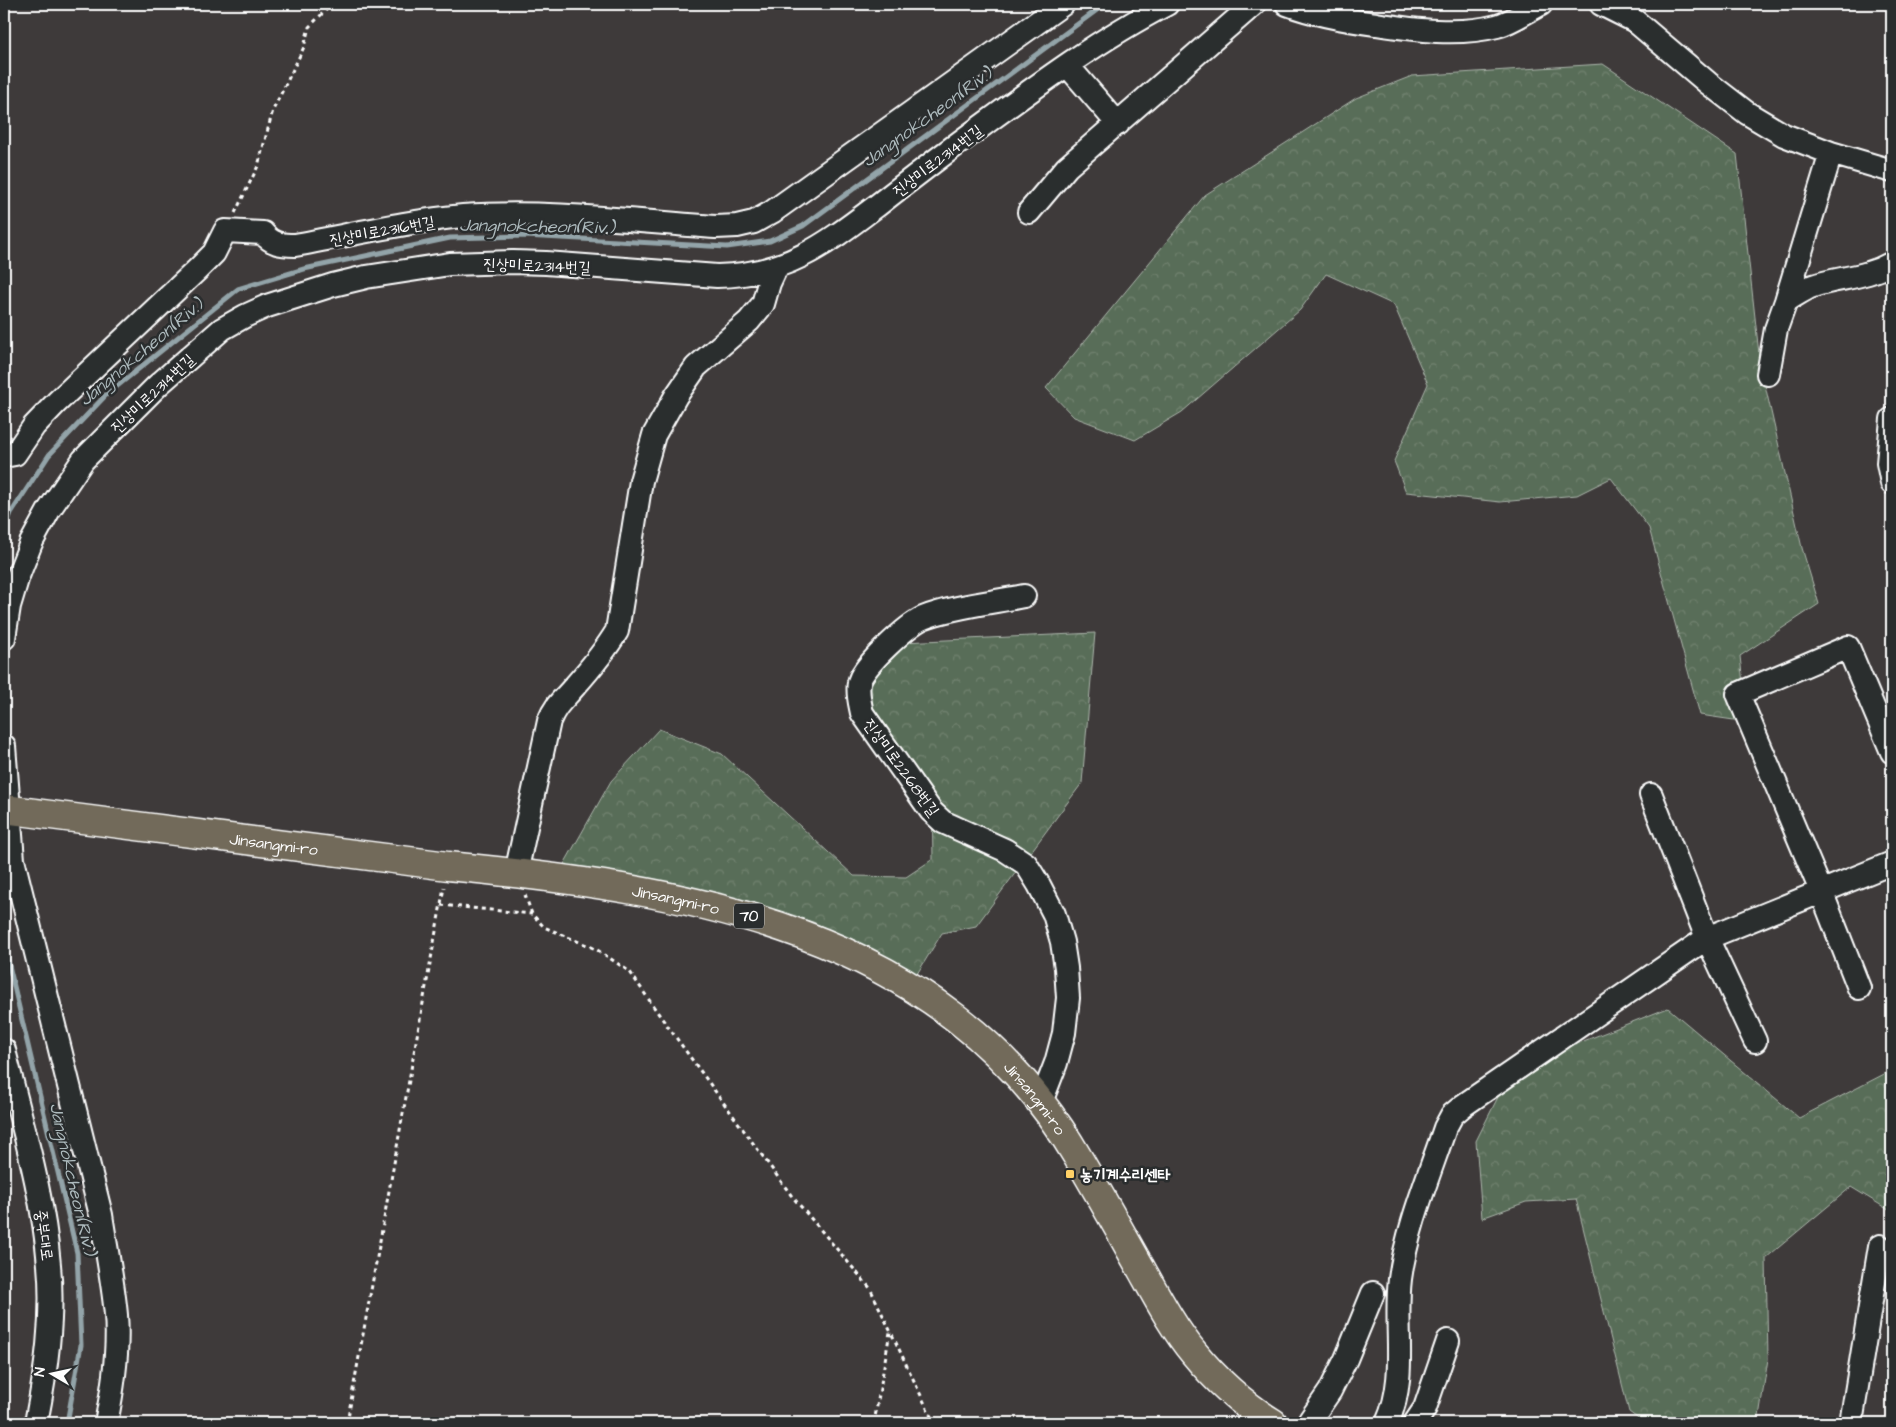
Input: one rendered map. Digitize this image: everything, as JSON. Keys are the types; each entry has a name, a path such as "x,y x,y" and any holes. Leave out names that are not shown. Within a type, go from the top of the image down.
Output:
{"main road":[{"name":"Jinsangmi-ro","path":"7,810 516,873 638,892 722,908 822,941 900,980 960,1019 988,1043 1042,1102 1065,1136 1155,1294 1185,1341 1210,1371 1240,1399 1273,1423"}],"street":[{"name":"진상미로2316번길","path":"225,231 262,233 270,241 281,245 288,245 463,216 541,214 716,227 737,226 754,222 823,177 1062,4"},
{"name":"진상미로2314번길","path":"4,638 9,606 31,543 49,510 83,460 158,385 222,329 245,316 285,299 333,284 450,264 546,263 717,276 740,276 776,268 828,242 968,136 1067,65 1114,33 1168,4"},
{"path":"1029,212 1067,167 1254,4"},
{"path":"1287,4 1336,19 1433,32 1475,30 1498,26 1541,4"},
{"path":"1601,4 1635,21 1708,83 1747,113 1784,135 1892,171"},
{"path":"1067,65 1118,124"},
{"path":"1768,374 1776,329 1831,152"},
{"path":"4,456 15,454 34,426 57,402 214,253 225,231"},
{"path":"1786,301 1812,286 1859,276 1881,269 1892,263"},
{"path":"516,873 549,721 554,708 606,650 617,631 641,482 654,435 676,396 696,367 750,321 763,304 768,283 776,268"},
{"path":"1892,419 1888,463 1892,483"},
{"name":"진상미로2268번길","path":"1024,596 944,612 921,619 888,645 869,664 859,681 859,700 862,713 931,811 943,822 1005,850 1026,864 1054,914 1062,942 1068,998 1064,1033 1042,1102"},
{"path":"1859,988 1821,891 1738,694 1848,647 1892,752"},
{"path":"4,746 7,810 13,860 103,1224 116,1316 116,1357 106,1423"},
{"path":"1651,795 1707,938 1755,1041"},
{"path":"1387,1423 1398,1388 1400,1281 1406,1250 1445,1128 1452,1115 1707,938 1892,863"},
{"name":"중부대로","path":"4,1050 42,1209 50,1266 50,1312 45,1376 36,1423"},
{"path":"1851,1423 1880,1246"},
{"path":"1308,1423 1330,1390 1346,1359 1373,1294"},
{"path":"1415,1423 1425,1408 1448,1341"}],"path":[{"path":"225,231 258,166 273,110 304,47 309,27 332,4"},
{"path":"347,1423 448,866"},
{"path":"516,873 524,887 532,914 544,927 596,949 630,972 791,1195 870,1288 934,1423"},
{"path":"441,905 532,914"},
{"path":"874,1423 890,1331"}],"green space":[{"path":"1603,64 1737,154 1760,363 1802,548 1819,604 1740,656 1747,722 1700,715 1649,528 1611,478 1577,495 1500,502 1406,492 1394,461 1428,384 1394,305 1326,274 1300,310 1182,412 1135,440 1074,417 1046,388 1205,195 1356,98 1412,76"},
{"path":"1095,633 1082,783 976,926 942,933 917,974 813,922 709,893 563,866 611,781 659,729 722,754 854,876 906,877 933,859 932,797 865,702 871,673 903,642"},
{"path":"1668,1008 1799,1118 1892,1070 1892,1212 1851,1187 1766,1258 1768,1359 1758,1423 1644,1423 1629,1412 1576,1199 1526,1202 1482,1218 1476,1141 1512,1069"}],"waterway":[{"name":"Jangnokcheon(Riv.)","path":"4,531 11,513 49,455 106,395 238,289 304,269 450,238 525,236 727,247 770,241 803,226 1105,4"},
{"name":"Jangnokcheon(Riv.)","path":"4,944 77,1253 81,1345 67,1423"}],"place":[{"name":"농기계수리센타","path":"1070,1174"}]}
